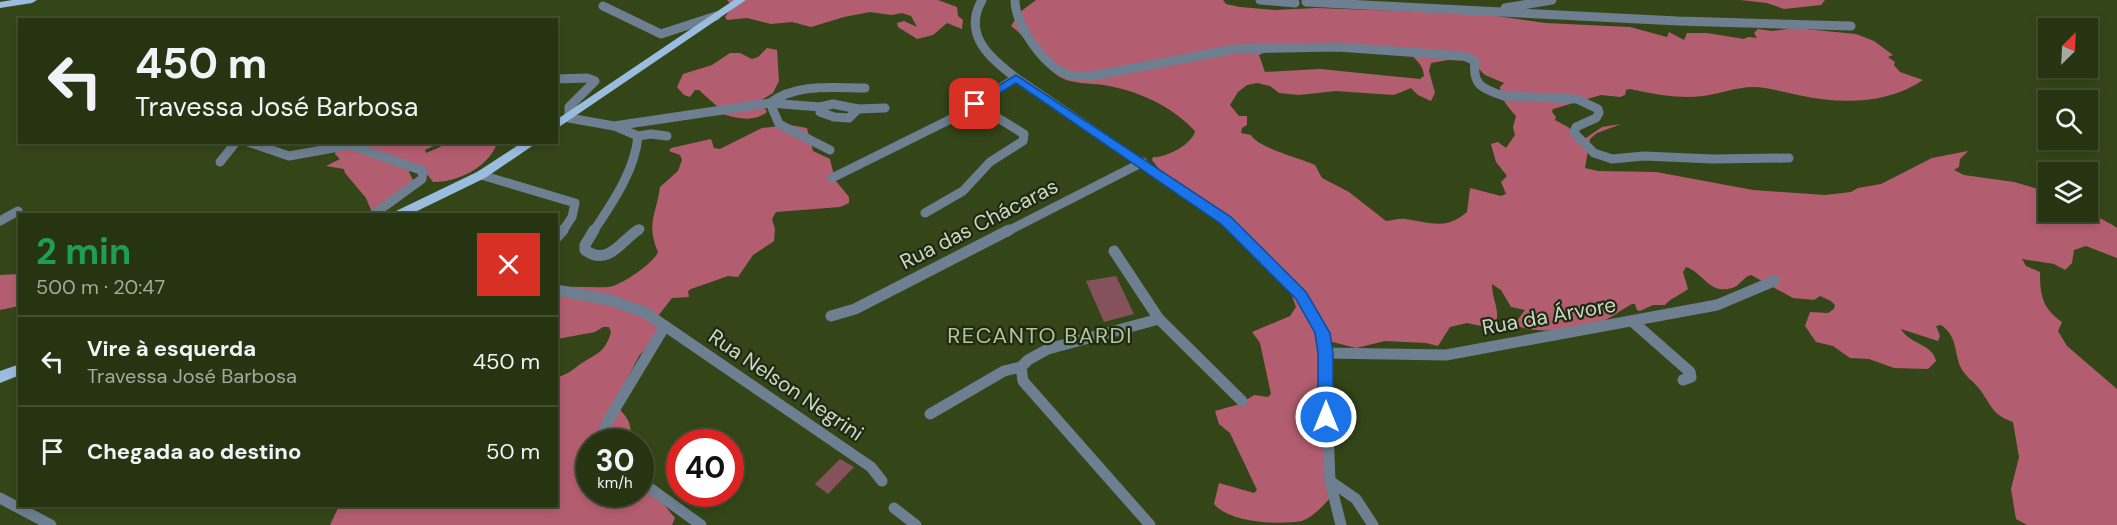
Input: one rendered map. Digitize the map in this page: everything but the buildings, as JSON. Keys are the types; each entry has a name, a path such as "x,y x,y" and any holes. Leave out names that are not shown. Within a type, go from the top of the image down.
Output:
{"main road":[{"path":"0,5 32,0"},
{"path":"558,125 741,0"},
{"path":"403,213 481,175 529,144"},
{"path":"0,377 18,370"}],"street":[{"path":"982,0 975,18 976,35 987,53 1016,78 1226,220 1301,295 1322,333 1325,353 1330,481 1341,525 1336,525"},
{"path":"1015,0 1013,7 1018,22 1044,56 1063,73 1076,76 1092,76 1235,49 1337,46 1464,56 1475,61 1474,81 1494,93 1504,96 1577,99 1598,109 1599,113 1596,118 1576,126 1574,133 1594,153 1602,157 1612,159 1644,156 1713,159 1789,158"},
{"path":"1260,0 1851,26"},
{"path":"1498,12 1511,6 1552,0"},
{"path":"1543,3 1551,14"},
{"path":"603,6 661,34 721,15"},
{"path":"558,79 587,78 595,81 569,107 569,118 614,126 638,136 651,134 667,136"},
{"path":"832,178 952,118 1016,78"},
{"path":"770,103 788,91 865,88"},
{"path":"833,89 820,112 823,115 849,118 858,109 885,108"},
{"path":"614,126 770,103 824,106"},
{"path":"770,103 779,124 830,150"},
{"path":"925,213 963,191 990,162 1023,141 1024,134 975,104"},
{"path":"638,136 638,145 625,179 585,245 585,249 595,255 611,255 621,249 631,234 640,229"},
{"path":"220,162 234,144"},
{"path":"254,144 289,156 350,145 423,171 422,179 375,213"},
{"name":"Rua das Chácaras","path":"831,316 855,309 1143,162"},
{"path":"481,175 575,203 576,210 566,228 558,236"},
{"path":"0,221 18,211"},
{"path":"1114,251 1159,319 1242,401"},
{"name":"Rua da Árvore","path":"1325,353 1446,355 1717,305 1774,281"},
{"name":"Rua Nelson Negrini","path":"558,290 610,300 646,313 871,467 882,481"},
{"path":"930,414 1004,371 1021,367 1028,360 1048,349 1159,319"},
{"path":"1632,321 1690,372 1690,377 1683,380"},
{"path":"605,429 665,326"},
{"path":"1021,367 1023,381 1150,525"},
{"path":"1330,481 1346,489 1362,504 1373,525"},
{"path":"654,491 701,525"},
{"path":"0,498 51,525"},
{"path":"894,508 916,525"}],"shaded area":[{"path":"727,0 938,0 957,7 958,16 963,20 962,29 947,23 933,35 917,39 898,27 897,23 904,21 917,27 911,16 902,13 891,15 870,12 811,27 792,22 771,24 747,18 727,20 725,17 733,6"},
{"path":"1036,0 1223,0 1226,4 1240,7 1274,10 1317,8 1483,14 1545,23 1630,27 1667,37 1669,32 1684,40 1687,33 1707,33 1744,39 1757,38 1754,33 1758,29 1772,31 1795,28 1856,34 1874,41 1893,55 1888,57 1895,62 1894,65 1900,72 1923,80 1894,94 1846,101 1814,98 1759,87 1740,88 1693,97 1666,96 1630,89 1620,97 1601,95 1553,109 1552,112 1556,117 1555,120 1568,127 1583,140 1602,127 1621,124 1597,133 1590,139 1585,168 1598,171 1656,172 1753,190 1825,195 1851,192 1858,188 1881,184 1932,158 1968,151 1960,159 1959,167 1954,170 1964,175 2014,182 2038,189 2038,222 2098,222 2098,217 2117,228 2117,258 2086,246 2074,250 2072,263 2065,270 2054,264 2022,259 2026,266 2040,272 2046,306 2062,322 2058,331 2067,346 2117,389 2117,525 2027,525 2016,519 2011,489 2019,457 2013,422 1997,413 1979,388 1964,373 1950,334 1941,325 1936,326 1940,336 1938,341 1901,329 1909,338 1926,347 1934,355 1936,361 1928,369 1894,368 1869,359 1850,358 1833,346 1816,342 1805,326 1810,312 1828,313 1834,309 1835,305 1831,301 1820,296 1814,300 1793,298 1751,275 1735,287 1718,289 1686,267 1683,272 1688,289 1665,305 1653,305 1640,311 1637,310 1635,304 1632,304 1607,319 1584,326 1560,330 1537,330 1518,326 1517,321 1525,310 1511,307 1501,290 1492,284 1497,313 1496,325 1486,327 1467,323 1450,327 1438,346 1426,343 1385,341 1356,348 1321,339 1319,408 1330,498 1314,514 1302,521 1280,523 1255,521 1231,515 1214,504 1219,483 1254,493 1257,490 1230,433 1219,424 1215,411 1240,404 1254,395 1268,397 1271,394 1260,343 1252,332 1290,316 1296,307 1292,296 1267,264 1237,236 1204,211 1191,193 1159,169 1152,160 1153,157 1165,155 1189,141 1195,131 1186,122 1165,107 1141,95 1116,87 1062,78 1041,60 1024,38 1011,26 1020,12","holes":["1328,50 1411,55 1423,69 1424,76 1420,79 1320,69 1265,72 1259,55 1266,52","1448,60 1471,61 1485,75 1504,83 1500,87 1502,95 1505,103 1516,116 1513,127 1515,135 1506,148 1498,142 1491,144 1496,162 1507,176 1501,182 1506,194 1501,196 1470,188 1467,212 1452,222 1437,224 1403,219 1386,221 1349,192 1322,178 1315,165 1270,148 1255,140 1251,135 1241,133 1242,128 1247,125 1247,116 1239,116 1230,105 1238,92 1247,85 1257,83 1270,86 1279,93 1299,95 1336,91 1394,95 1411,88 1418,95 1431,101 1435,93 1429,71 1431,63"]},
{"path":"1740,0 1825,0 1821,5 1784,9 1767,3"},
{"path":"767,48 777,50 779,81 773,93 760,101 767,112 756,118 745,119 722,114 720,109 699,90 695,90 690,97 684,95 677,87 683,74 712,65 730,53 740,53 752,59 758,57"},
{"path":"790,125 807,128 813,151 830,159 835,180 849,197 849,203 840,207 776,212 772,219 775,229 774,241 753,255 738,277 728,276 691,289 688,291 689,297 672,298 658,316 659,333 639,356 614,404 629,422 630,429 576,429 576,507 654,507 654,492 675,518 672,525 330,525 339,507 558,507 558,377 600,352 611,332 609,327 603,327 595,332 558,339 558,287 614,286 650,262 658,252 652,226 660,187 678,171 682,160 680,155 669,151 671,148 711,139 714,148 720,149 762,128"},
{"path":"338,144 436,144 425,150 426,153 443,144 496,144 480,166 452,180 433,182 426,173 411,169 409,172 414,182 379,210 371,210 366,198 344,169 326,166 340,159 335,154"},
{"path":"18,274 18,306 0,310 0,275"},
{"path":"1116,276 1134,314 1104,322 1086,281"},
{"path":"840,459 854,467 828,494 815,484"}],"district":[{"name":"RECANTO BARDI","path":"1040,335"}],"route":[{"path":"975,104 1016,78 1226,220 1301,295 1315,317 1322,333 1325,353 1326,417"}]}
